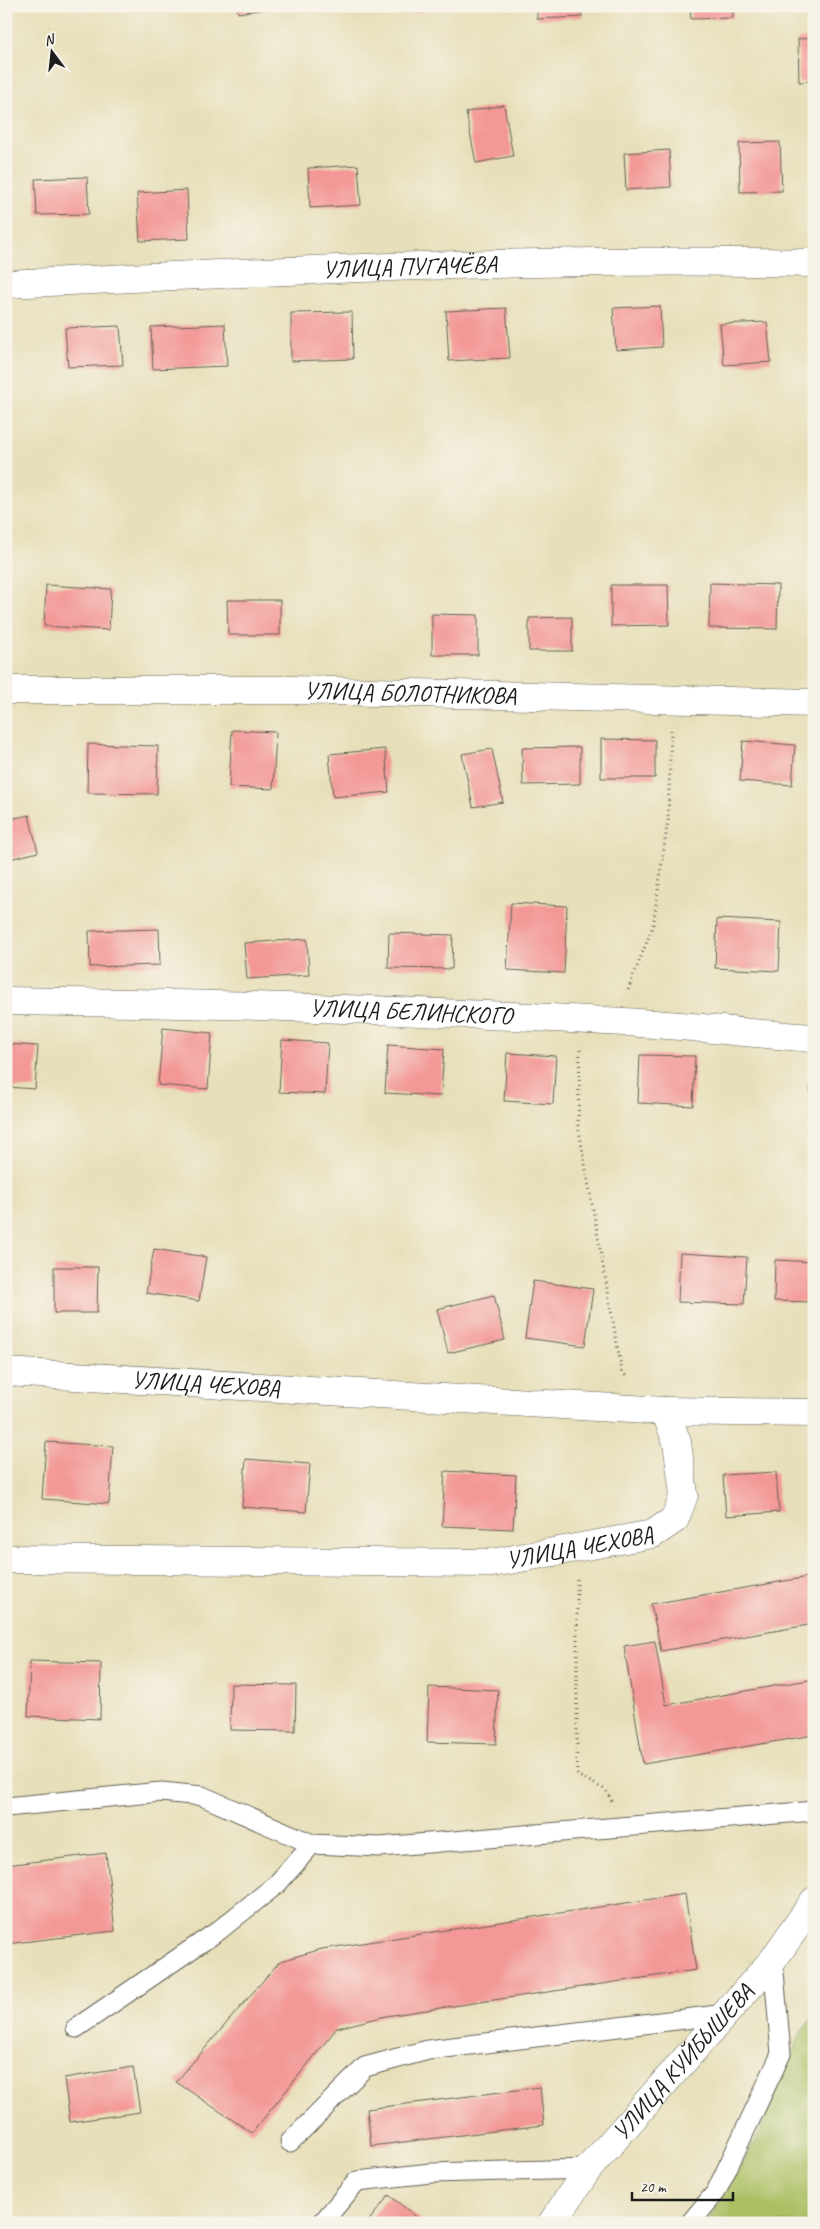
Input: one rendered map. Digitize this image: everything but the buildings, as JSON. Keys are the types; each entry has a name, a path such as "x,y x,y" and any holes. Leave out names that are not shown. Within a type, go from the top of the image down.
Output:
{"street":[{"name":"УЛИЦА ПУГАЧЁВА","path":"6,284 291,270 680,260 814,263"},
{"name":"УЛИЦА БОЛОТНИКОВА","path":"6,690 291,690 814,703"},
{"name":"УЛИЦА БЕЛИНСКОГО","path":"6,1001 164,1002 617,1021 814,1038"},
{"name":"УЛИЦА ЧЕХОВА","path":"6,1372 665,1411 677,1442 684,1495 675,1518 653,1534 492,1563 6,1559"},
{"path":"665,1411 814,1413"},
{"name":"УЛИЦА КУЙБЫШЕВА","path":"552,2223 588,2168 773,1960 814,1901"}],"lane":[{"path":"6,1807 162,1792 202,1796 312,1844 380,1847 814,1811"},
{"path":"76,2028 225,1925 277,1884 312,1844"},
{"path":"690,2223 716,2192 781,2054 773,1960"},
{"path":"290,2142 365,2067 428,2050 726,2014"},
{"path":"322,2223 357,2181 432,2173 588,2168"}],"path":[{"path":"617,1021 652,926 668,820 672,700"},
{"path":"582,1020 578,1125 622,1372 629,1379"},
{"path":"577,1549 577,1775 606,1790 613,1802"}],"green space":[{"path":"814,2017 814,2223 707,2223 757,2138 803,2028"}]}
